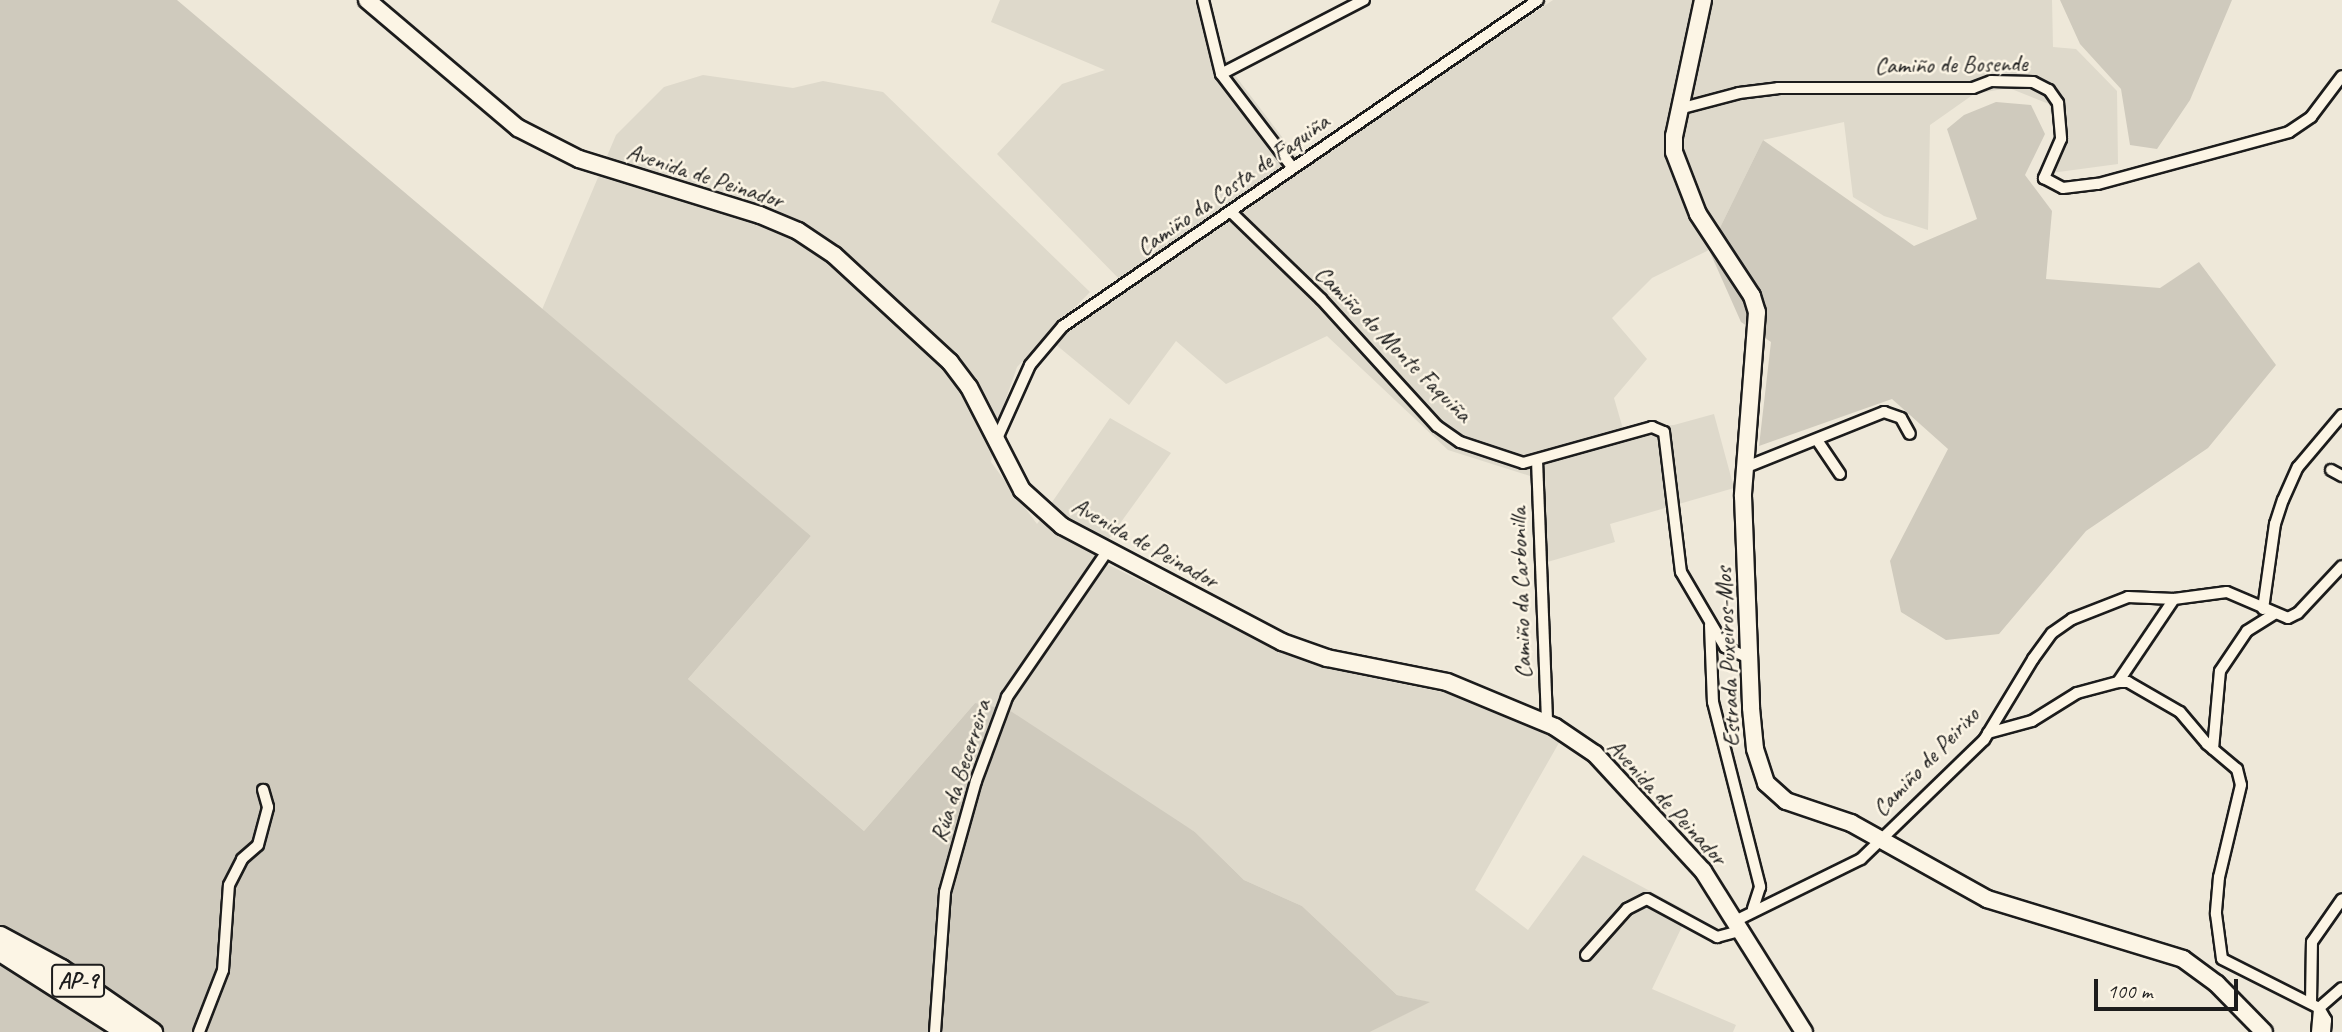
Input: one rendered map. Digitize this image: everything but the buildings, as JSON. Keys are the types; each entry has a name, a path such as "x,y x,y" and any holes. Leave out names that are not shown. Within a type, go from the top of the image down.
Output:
{"highway":[{"name":"AP-9","path":"0,936 61,969 152,1032"},
{"name":"AP-9","path":"0,951 127,1032"}],"street":[{"name":"Avenida de Peinador","path":"368,0 518,128 579,159 760,215 798,231 834,255 950,362 969,387 1022,490 1062,526 1106,553 1282,642 1327,658 1447,682 1547,724 1595,754 1703,871 1740,925 1800,1025"},
{"path":"1203,0 1221,74 1292,167"},
{"path":"1221,74 1364,0"},
{"name":"Camiño da Costa de Faquiña","path":"996,443 1030,365 1049,339 1292,167 1538,0"},
{"name":"Estrada Puxeiros-Mos","path":"1703,0 1674,136 1680,174 1757,312 1744,467 1749,658 1755,750 1766,783 1786,801 1830,814 1987,899 2183,959 2217,984 2257,1029"},
{"name":"Camiño de Bosende","path":"1679,109 1740,93 1779,88 1973,88 1991,81 2033,82 2049,90 2058,103 2061,139 2044,178 2063,188 2098,184 2289,132 2311,117 2342,76"},
{"name":"Camiño do Monte Faquiña","path":"1231,212 1321,299 1437,426 1460,442 1523,463 1652,427 1664,432 1681,572 1725,647 1749,658"},
{"path":"1744,467 1884,412 1901,418 1910,434"},
{"path":"2213,749 2220,671 2247,631 2269,612 2275,524 2283,500 2298,467 2342,415"},
{"path":"1818,439 1840,474"},
{"name":"Camiño da Carbonilla","path":"1537,460 1547,724"},
{"path":"2331,470 2342,476"},
{"name":"Rúa da Becerreira","path":"935,1032 945,892 976,780 1007,697 1106,553"},
{"path":"2269,612 2288,618 2298,613 2342,566"},
{"name":"Camiño de Peirixo","path":"1740,925 1754,909 1843,870 1880,840 1989,733 2052,633 2100,605 2128,597 2174,599 2227,593 2269,612"},
{"path":"2118,682 2174,599"},
{"path":"1710,625 1713,702 1760,887 1754,909"},
{"path":"1989,733 2032,721 2077,693 2118,682 2129,682 2180,712 2213,749 2237,769 2241,785 2220,877 2216,914 2222,960 2315,1005"},
{"path":"201,1029 223,970 229,885 242,859 258,845 268,807 263,790"},
{"path":"1586,955 1627,909 1647,898 1717,937 1740,925"},
{"path":"2324,1030 2315,1005 2312,942 2342,899"},
{"path":"2315,1005 2342,988"}],"shaded area":[{"path":"0,0 177,0 811,536 688,679 864,831 975,703 1009,710 1195,832 1244,880 1302,906 1397,995 1430,1002 1370,1032 0,1032"},
{"path":"1000,0 1197,0 1234,74 1305,167 1553,0 2052,0 2053,47 2076,49 2117,91 2118,164 2036,175 2056,140 2049,104 2009,88 1974,94 1930,125 1928,230 1884,216 1853,197 1844,122 1763,140 1709,250 1652,278 1612,318 1647,359 1614,398 1623,429 1674,425 1714,414 1734,488 1610,524 1615,542 1534,566 1530,476 1448,450 1327,336 1226,384 1176,341 1129,405 1049,339 1125,285 997,154 1062,84 1105,70 991,22"},
{"path":"2060,0 2232,0 2190,100 2157,149 2130,145 2121,89 2080,44"},
{"path":"703,75 793,88 823,81 883,92 1090,292 1017,367 1000,416 991,462 1037,524 1110,418 1171,453 1095,558 1260,641 1353,674 1461,696 1560,741 1475,890 1528,930 1583,855 1689,912 1652,989 1736,1025 1733,1032 1370,1032 1428,1002 1397,995 1302,906 1244,880 1195,832 975,703 864,831 688,679 811,536 541,312 616,135 664,87"},
{"path":"1996,102 2031,105 2045,134 2025,175 2052,211 2046,279 2160,288 2199,262 2276,365 2208,448 2086,531 1999,634 1946,640 1901,612 1890,561 1948,449 1892,399 1759,446 1771,342 1741,322 1709,250 1763,140 1914,246 1977,219 1947,129 1964,115"}]}
